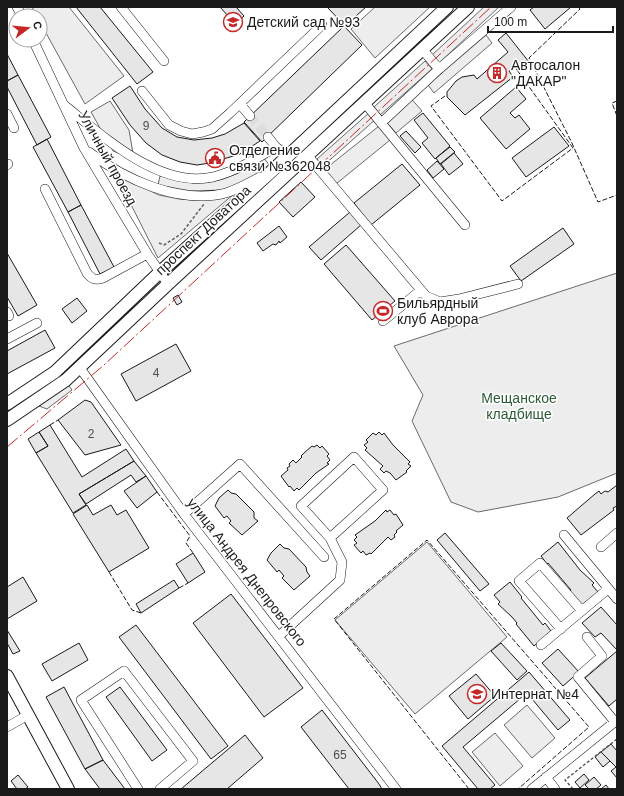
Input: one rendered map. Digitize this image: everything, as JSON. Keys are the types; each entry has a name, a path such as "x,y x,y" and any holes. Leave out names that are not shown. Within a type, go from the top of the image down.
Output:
{"main road":[{"name":"проспект Доватора","path":"7,404 55,372 159,273 273,170 383,65 447,7"},
{"name":"проспект Доватора","path":"7,420 66,380 80,368 168,284 468,7"},
{"path":"7,676 68,789"}],"street":[{"path":"121,7 164,61"},
{"path":"381,123 439,69 511,7"},
{"path":"142,91 169,125 181,131 192,134 212,129 322,25"},
{"name":"Уличный проезд","path":"36,48 84,148 147,254 168,284"},
{"path":"422,49 439,69"},
{"path":"61,102 110,142 157,171 176,176 191,178 212,177 237,169 276,147"},
{"path":"364,102 466,225"},
{"path":"240,104 250,116"},
{"path":"7,114 14,128"},
{"path":"268,137 276,147 288,156"},
{"path":"84,148 123,174 156,188 170,192 200,195 226,193 244,186 273,170"},
{"path":"307,155 426,296 440,302 459,299 518,284"},
{"path":"45,189 87,273 92,279 97,280 103,278 147,254"},
{"path":"383,321 420,290"},
{"path":"7,339 37,323"},
{"name":"улица Андрея Днепровского","path":"80,368 184,514 396,789"},
{"path":"279,636 340,580 342,562 330,538 301,506 354,457 383,490 330,538"},
{"path":"184,514 240,464 324,557"},
{"path":"601,546 617,533"},
{"path":"564,535 617,599"},
{"path":"561,629 519,581 540,563 582,611"},
{"path":"541,645 608,588"},
{"path":"532,789 616,721 578,677 602,656 587,637"},
{"path":"138,789 82,700 124,671 193,761 160,789"},
{"path":"7,727 28,715"},
{"path":"546,778 555,789"}],"path":[{"path":"159,243 164,245 181,234 206,202"},
{"path":"573,789 565,780 617,739"}],"shaded area":[{"path":"69,7 124,76 85,104 48,37 48,8 33,8"},
{"path":"375,7 430,7 375,58 351,29"},
{"path":"484,7 499,7 439,63 432,55"},
{"path":"486,35 492,43 434,93 428,85"},
{"path":"425,61 432,69 380,115 374,107"},
{"path":"408,95 422,111 396,133 382,117"},
{"path":"110,101 129,130 134,159 113,151 91,112"},
{"path":"370,112 376,119 323,166 317,159"},
{"path":"379,126 390,140 336,184 324,170"},
{"path":"264,158 270,166 250,180 224,190 191,191 158,185 160,176 193,183 223,179 236,174"},
{"path":"116,175 159,195 179,199 199,200 234,194 158,258"},
{"name":"Мещанское кладбище","path":"617,273 617,473 558,497 478,512 451,502 412,421 423,395 394,346"},
{"path":"68,384 72,390 47,409 39,406"},
{"path":"427,542 507,637 415,714 335,620"},
{"path":"527,705 555,738 532,758 504,725"},
{"path":"495,733 523,766 500,786 472,752"}],"building":[{"path":"76,7 100,7 153,72 137,84"},
{"path":"220,7 236,7 244,16 235,24"},
{"path":"366,7 345,26 328,8"},
{"path":"534,7 571,7 545,29 530,10"},
{"path":"344,26 362,45 262,142 244,122"},
{"name":"Автосалон \"ДАКАР\"","path":"506,33 529,62 517,70 515,66 509,71 513,77 465,115 447,97 447,92 456,81 462,77 474,75 477,79 508,52 498,40"},
{"path":"7,54 18,75 7,81"},
{"path":"18,75 51,137 37,145 7,87 7,81"},
{"path":"130,86 145,109 162,128 177,137 194,140 212,138 225,134 244,123 260,141 240,154 210,163 197,165 180,162 162,155 146,143 130,125 112,98"},
{"path":"516,87 526,99 510,113 515,118 519,115 530,129 506,149 480,118"},
{"path":"423,113 450,146 435,159 422,143 428,138 414,120"},
{"path":"554,127 569,146 526,177 512,158"},
{"path":"406,131 421,147 415,153 400,136"},
{"path":"47,139 81,205 68,212 33,147"},
{"path":"450,147 455,152 440,164 436,158"},
{"path":"454,153 463,164 449,175 441,164"},
{"path":"437,161 444,169 433,178 427,170"},
{"path":"402,164 420,185 371,225 354,203"},
{"path":"301,182 315,197 293,217 279,202"},
{"path":"81,205 114,267 100,274 68,212"},
{"path":"350,212 361,225 321,260 309,247"},
{"path":"279,226 287,237 280,243 279,241 276,245 273,244 263,251 257,243"},
{"path":"563,228 574,244 521,281 510,266"},
{"path":"346,245 395,301 372,320 324,264"},
{"path":"7,253 37,305 18,316 7,297"},
{"path":"178,295 182,302 177,305 173,298"},
{"path":"77,298 87,311 72,323 62,309"},
{"path":"45,330 55,348 7,374 7,351"},
{"path":"176,344 191,371 136,401 121,374"},
{"path":"85,400 91,402 121,445 85,455 58,420"},
{"path":"50,425 82,477 126,449 134,461 79,494 86,505 73,513 36,453 48,446 39,432"},
{"path":"39,432 48,446 36,453 28,439"},
{"path":"379,432 382,435 384,433 393,445 410,462 408,464 411,466 406,471 407,472 396,480 390,473 386,471 384,473 380,469 383,466 365,450 367,448 364,445 368,442 366,440 373,433 376,435"},
{"path":"317,445 320,448 322,446 329,454 327,456 330,460 327,463 329,464 316,473 299,490 297,488 294,491 281,476 288,470 287,468 290,466 289,464 293,460 296,463 312,446 314,447"},
{"path":"134,461 146,476 136,482 131,475 86,504 79,494"},
{"path":"146,476 157,492 137,508 124,491"},
{"path":"617,485 617,506 613,508 614,510 581,535 567,518 599,491 601,494 605,491 608,492"},
{"path":"228,490 231,493 236,494 254,512 254,518 258,521 242,535 229,523 231,521 227,516 224,518 215,506 219,498"},
{"path":"87,505 93,515 111,505 117,515 126,510 149,548 109,572 73,514"},
{"path":"386,510 387,512 390,510 394,515 396,514 403,525 396,531 397,532 394,535 395,537 391,540 388,537 371,554 366,555 363,551 361,553 354,545 357,543 354,540 357,537 355,535 375,521"},
{"path":"445,533 489,584 480,591 437,540"},
{"path":"558,542 580,570 594,583 592,585 598,592 582,605 541,556"},
{"path":"280,544 284,548 289,549 306,567 310,576 294,590 282,578 284,576 279,570 277,572 267,560 271,553"},
{"path":"193,553 205,572 188,583 176,564"},
{"path":"23,577 37,601 7,619 7,587"},
{"path":"174,580 179,588 141,613 136,604"},
{"path":"510,582 543,625 545,623 551,631 534,646 512,617 498,604 500,602 494,595"},
{"path":"231,594 303,688 264,717 193,623"},
{"path":"601,607 617,625 617,650 601,633 595,637 582,623"},
{"path":"136,625 228,746 211,759 119,637"},
{"path":"7,630 20,651 13,654 7,643"},
{"path":"79,643 88,660 52,681 42,664"},
{"path":"501,643 527,671 517,680 491,651"},
{"path":"558,649 579,672 563,686 542,663"},
{"path":"617,651 617,699 609,706 585,678"},
{"path":"529,672 570,720 558,730 527,693 463,747 495,785 490,789 478,789 442,746"},
{"path":"476,674 495,696 468,719 449,696"},
{"path":"64,687 103,760 85,769 46,697"},
{"path":"120,687 167,750 152,761 106,697"},
{"path":"322,710 382,789 349,789 301,727"},
{"path":"245,735 263,758 227,789 181,789"},
{"path":"611,744 617,751 617,768 601,752"},
{"path":"601,752 610,761 603,767 595,757"},
{"path":"103,760 125,789 100,789 85,769"},
{"path":"616,767 617,768 617,778 611,771"},
{"path":"584,774 589,780 580,788 575,782"},
{"path":"18,775 28,787 25,789 17,789 11,781"},
{"path":"594,777 601,785 596,789 589,789 585,785"},
{"path":"606,785 609,789 601,789"}],"tunnel":[{"path":"250,116 268,137"}],"fence":[{"path":"578,7 580,9 529,58 571,141 598,202 617,195"},
{"path":"445,96 431,106 502,201 573,148 517,70"},
{"path":"617,101 612,103 617,116"},
{"path":"50,425 58,420"},
{"path":"157,492 190,536 186,543 193,553"},
{"path":"469,789 334,619 427,540 589,727 518,789"},
{"path":"109,572 132,610 141,613"},
{"path":"179,588 188,583"}],"power":[{"path":"7,447 104,365 491,7"}],"place":[{"name":"Детский сад №93","path":"233,22"},
{"name":"Автосалон \"ДАКАР\"","path":"497,73"},
{"name":"Отделение связи №362048","path":"215,158"},
{"name":"Бильярдный клуб Аврора","path":"383,311"},
{"name":"Интернат №4","path":"477,694"}]}
